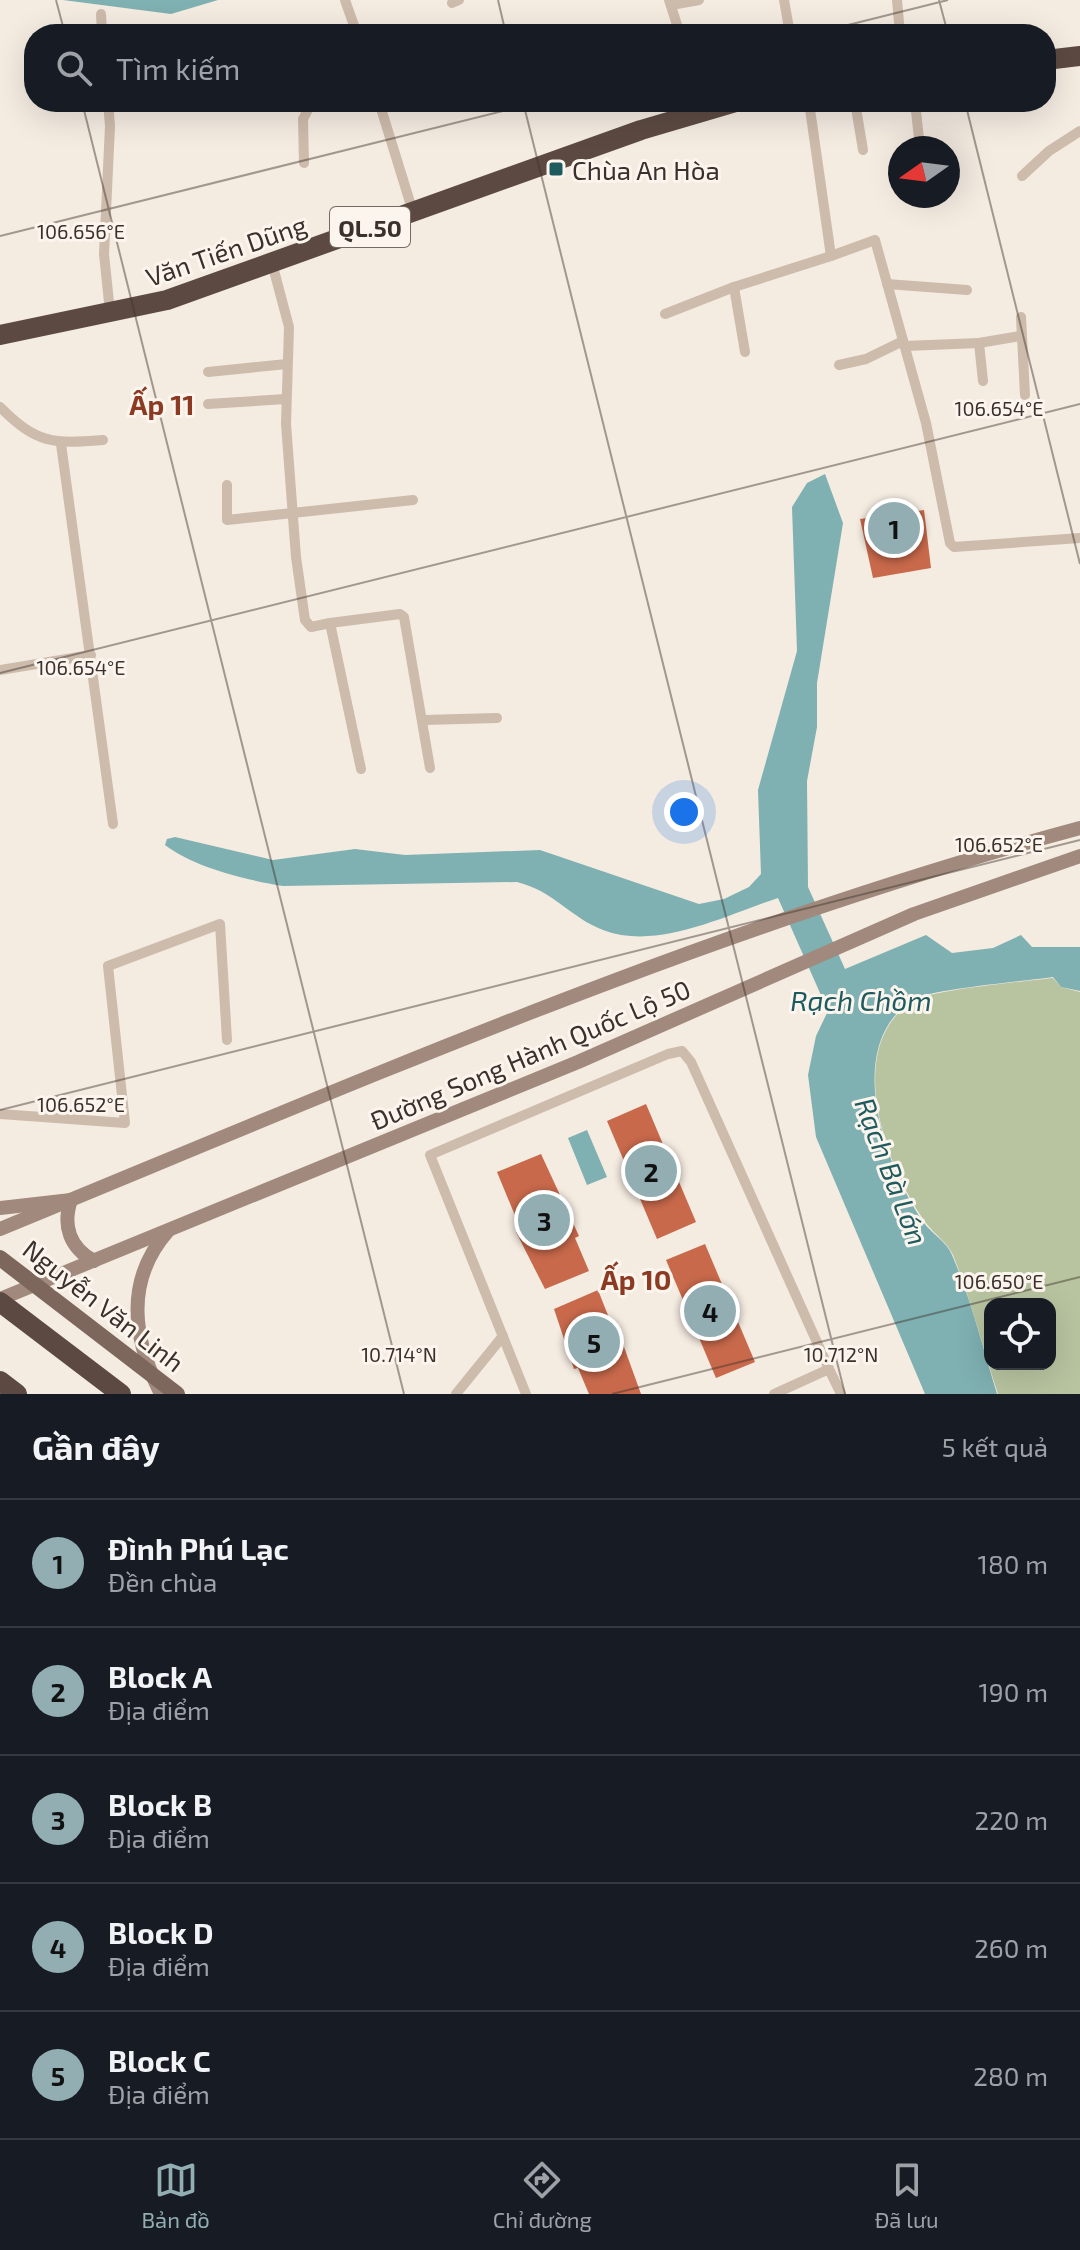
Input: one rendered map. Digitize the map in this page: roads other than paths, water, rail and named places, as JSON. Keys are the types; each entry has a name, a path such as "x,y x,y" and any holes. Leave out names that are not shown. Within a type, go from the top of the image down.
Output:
{"highway":[{"path":"1056,59 1080,56"},
{"name":"Văn Tiến Dũng","path":"0,335 167,300 686,112"},
{"path":"0,1301 121,1394"},
{"path":"0,1381 17,1394"}],"main road":[{"name":"Đường Song Hành Quốc Lộ 50","path":"0,1229 577,993 819,908 1080,828"},
{"name":"Đường Song Hành Quốc Lộ 50","path":"0,1301 578,1062 961,895 1080,856"},
{"path":"0,1208 71,1200 66,1218 70,1236 79,1251 94,1261"},
{"path":"161,1394 138,1335 138,1294 152,1252 170,1229"},
{"name":"Nguyễn Văn Linh","path":"0,1258 177,1394"}],"street":[{"path":"345,0 353,24"},
{"path":"677,24 670,3 699,0"},
{"path":"784,0 788,24"},
{"path":"897,0 899,24"},
{"path":"101,14 102,24"},
{"path":"109,112 104,254 110,312"},
{"path":"304,163 303,119 307,112"},
{"path":"382,112 413,212"},
{"path":"810,112 831,256"},
{"path":"857,112 863,150"},
{"path":"916,112 919,136"},
{"path":"1022,176 1049,151 1080,131"},
{"path":"665,314 734,287 875,240 926,423 950,543 954,547 1080,538"},
{"path":"272,263 289,327 286,399 296,557 305,620 311,627 400,614 404,617 430,768"},
{"path":"887,284 967,290"},
{"path":"734,287 745,352"},
{"path":"1021,317 1025,395"},
{"path":"839,365 866,359 904,343 979,343 1020,336"},
{"path":"979,343 983,381"},
{"path":"208,372 287,364"},
{"path":"208,404 286,399"},
{"path":"0,407 20,427 61,444 103,440"},
{"path":"61,444 113,824"},
{"path":"227,485 227,520 413,500"},
{"path":"330,623 361,769"},
{"path":"0,670 91,655"},
{"path":"424,720 497,718"},
{"path":"0,1114 125,1123 108,966 220,924 227,1040"},
{"path":"526,1394 430,1155 668,1054 682,1051 691,1062 841,1394"},
{"path":"456,1394 503,1336"},
{"path":"774,1394 829,1369"}],"water":[{"path":"63,0 218,0 171,14"},
{"name":"Rạch Chồm","path":"825,474 843,523 817,683 817,727 807,781 808,887 845,969 926,935 952,953 993,948 1021,935 1032,947 1080,947 1080,991 1061,987 1053,977 925,995 915,999 892,1019 879,1045 875,1074 877,1106 884,1139 909,1199 924,1223 952,1255 984,1350 984,1370 990,1370 997,1394 925,1394 816,1137 808,1075 816,1036 828,1011 778,898 669,934 624,935 592,925 542,892 517,882 283,886 206,866 165,845 167,839 175,837 273,860 355,849 405,855 540,850 699,904 724,899 749,887 761,874 758,790 797,651 792,507 807,483"},
{"path":"587,1130 607,1177 587,1185 568,1138"}],"place":[{"name":"Chùa An Hòa","path":"556,169"},
{"name":"Đình Phú Lạc","path":"894,528"},
{"name":"Block A","path":"651,1171"},
{"name":"Block B","path":"544,1220"},
{"name":"Block D","path":"710,1311"},
{"name":"Block C","path":"594,1342"}],"district":[{"name":"Ấp 11","path":"162,404"},
{"name":"Ấp 10","path":"636,1279"}],"water label":[{"name":"Rạch Bà Lớn","path":"892,1171"}]}
